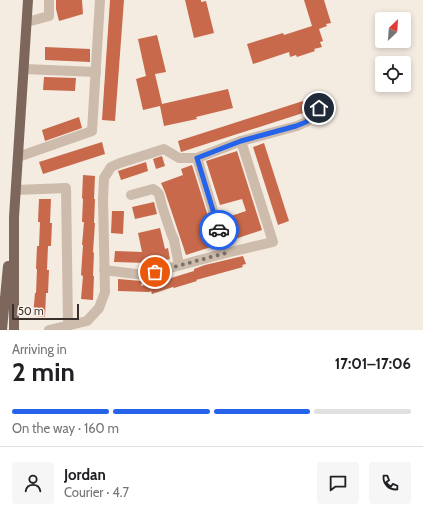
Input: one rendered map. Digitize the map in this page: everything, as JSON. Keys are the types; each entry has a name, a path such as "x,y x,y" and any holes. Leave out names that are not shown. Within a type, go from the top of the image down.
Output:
{"main road":[{"path":"14,330 14,217 28,0"},
{"path":"2,330 10,238 14,217"}],"street":[{"path":"27,22 49,16 49,0"},
{"path":"18,157 92,131 100,0"},
{"path":"24,69 96,72"},
{"path":"49,330 86,321 100,308 105,292 104,178 111,167 122,162 164,150 179,158 197,158 241,141 306,122 319,108"},
{"path":"104,270 144,275 273,242 241,141"},
{"path":"197,158 226,253"},
{"path":"16,190 66,188 68,325"},
{"path":"130,195 153,189 159,194 174,240 179,265"}],"building":[{"path":"56,0 82,0 83,14 59,21 56,9"},
{"path":"110,0 124,0 115,121 102,120"},
{"path":"185,0 201,0 201,2 206,1 214,33 194,38"},
{"path":"304,0 324,0 331,23 326,24 327,26 319,29 323,41 320,42 322,47 297,57 296,55 290,57 289,52 253,64 247,44 283,33 284,35 312,26"},
{"path":"157,35 166,72 155,74 162,104 228,89 233,108 196,117 197,119 164,126 160,106 143,110 136,79 146,76 138,39"},
{"path":"45,47 90,49 90,62 45,60"},
{"path":"44,77 76,78 75,91 43,90"},
{"path":"303,101 306,112 181,152 178,141"},
{"path":"79,117 82,128 45,141 42,130"},
{"path":"102,142 105,154 43,174 39,162"},
{"path":"264,143 289,221 278,225 253,147"},
{"path":"237,151 262,230 232,240 225,218 246,211 242,199 220,205 206,161"},
{"path":"162,156 165,166 156,169 153,159"},
{"path":"146,162 148,171 121,180 118,171"},
{"path":"192,165 217,245 186,255 161,183 183,175 181,169"},
{"path":"83,175 95,176 93,300 81,299 84,222 82,222"},
{"path":"39,199 51,199 51,246 48,246 47,270 49,270 45,317 33,316 36,293 37,246 39,246"},
{"path":"154,202 157,214 135,219 132,207"},
{"path":"112,211 124,211 123,234 111,233"},
{"path":"160,228 165,249 168,248 170,259 147,264 114,262 115,251 142,252 138,233"},
{"path":"243,256 246,264 242,265 243,267 196,280 197,281 174,288 173,287 152,294 151,291 118,291 118,279 142,281 141,286 171,276 171,278 194,271 194,269 205,265"}],"way so far":[{"path":"155,272 226,253 219,230"}],"route":[{"path":"219,230 197,158 241,141 306,122 319,108"}]}
